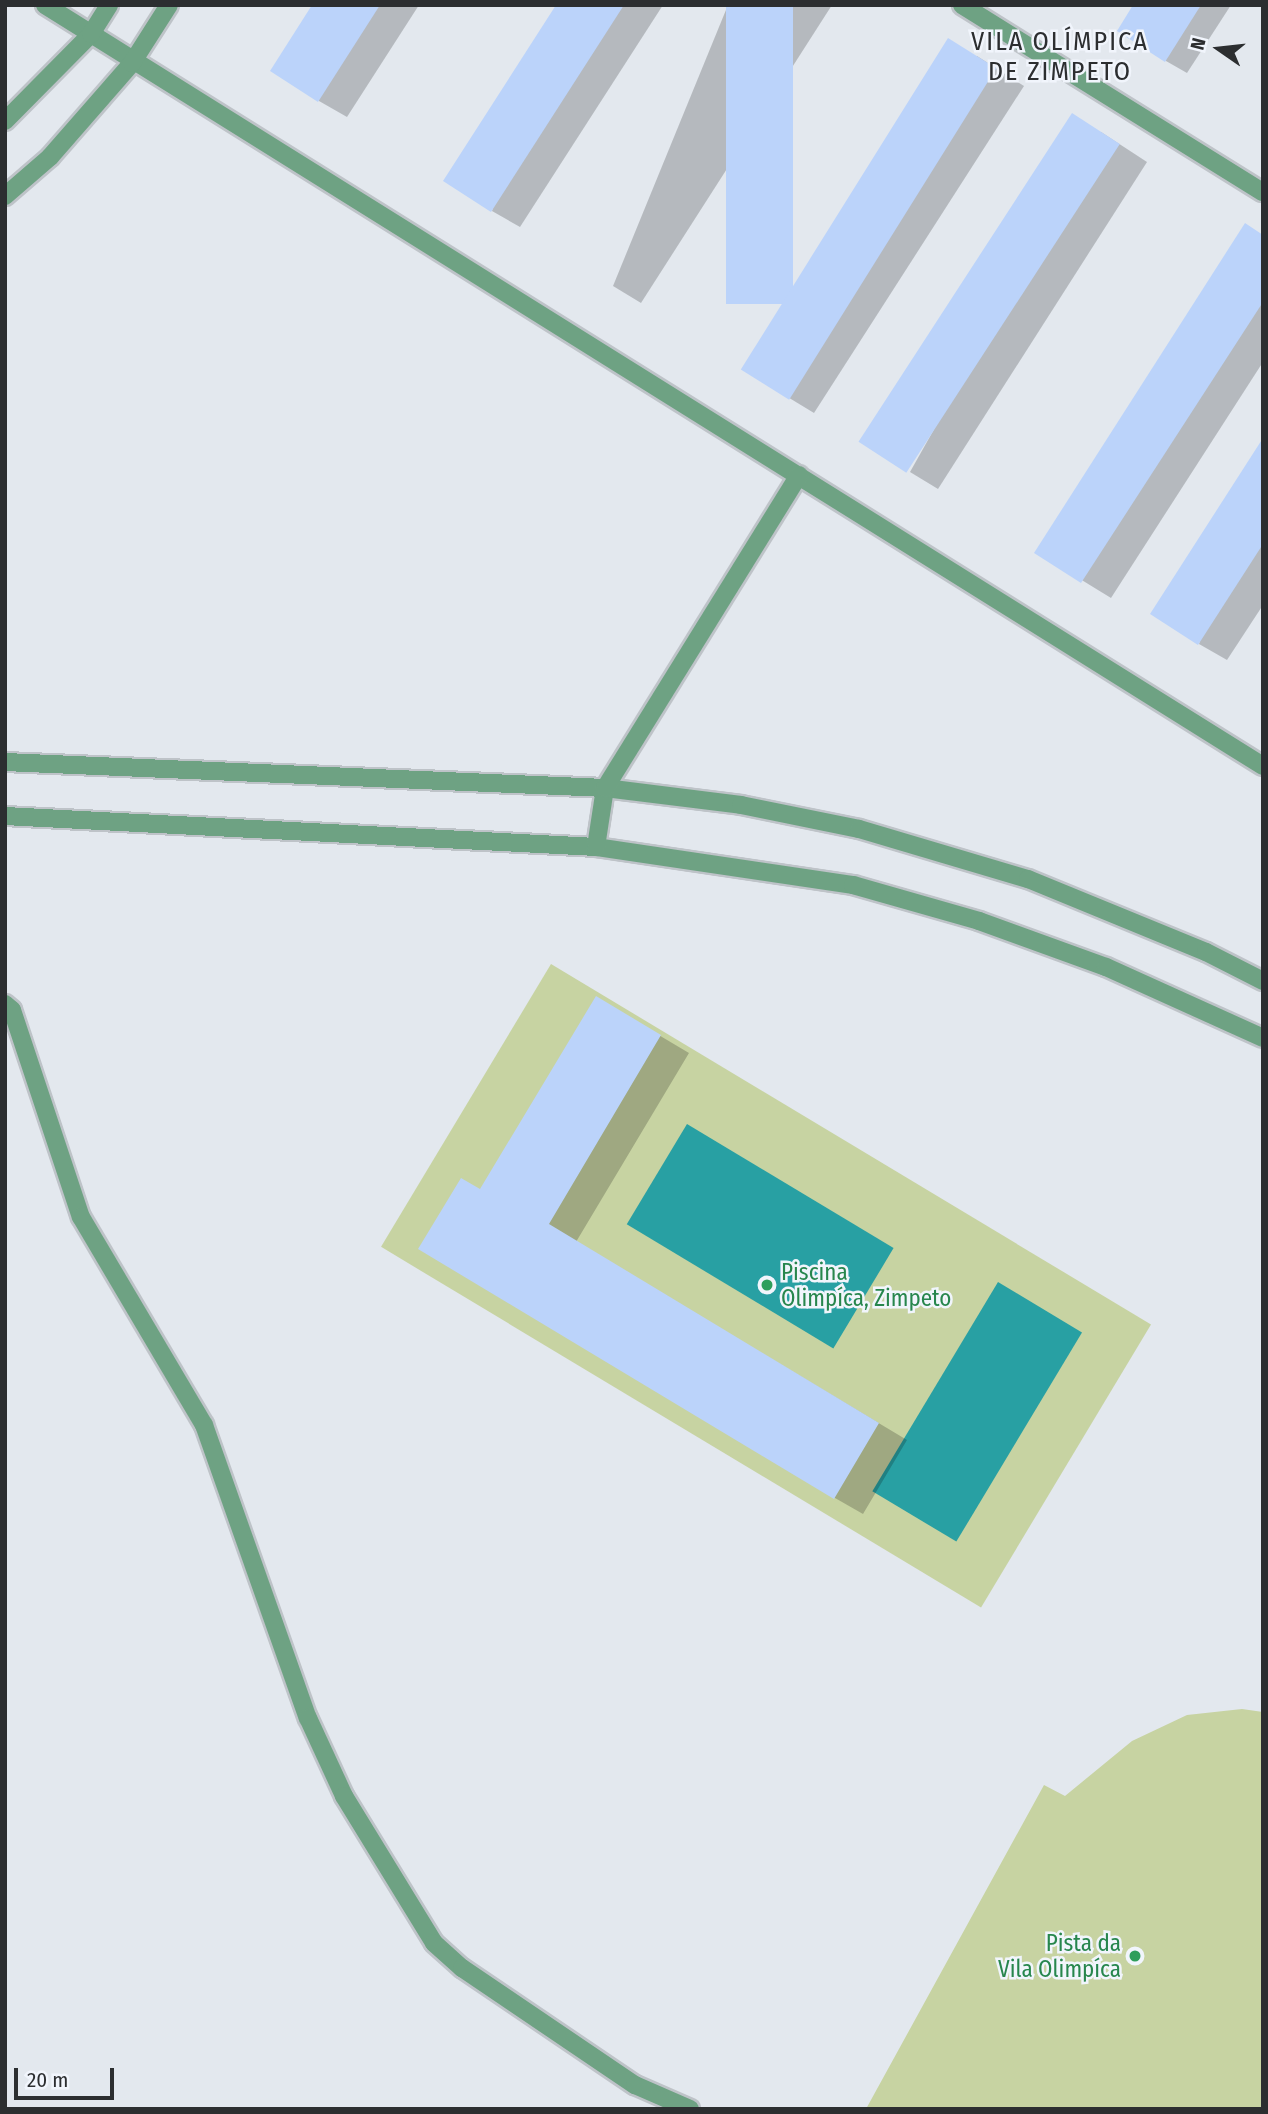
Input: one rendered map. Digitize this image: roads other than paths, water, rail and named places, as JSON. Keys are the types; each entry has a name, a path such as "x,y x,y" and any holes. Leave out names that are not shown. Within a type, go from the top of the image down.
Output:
{"street":[{"path":"45,5 132,63 799,475 1263,766"},
{"path":"5,121 91,34 110,5"},
{"path":"5,196 50,157 132,63 169,5"},
{"path":"962,5 1263,192"},
{"path":"596,847 605,788 799,475"},
{"path":"5,762 605,788 741,805 859,828 1028,879 1206,952 1263,981"},
{"path":"5,816 596,847 853,885 979,921 1106,967 1263,1038"},
{"path":"5,1004 12,1010 31,1079 81,1217 204,1425 308,1718 344,1796 434,1943 462,1968 635,2085 690,2109"}],"water":[{"path":"687,1124 894,1248 833,1348 627,1224"},
{"path":"998,1282 1082,1332 956,1542 872,1491"}],"place":[{"name":"Piscina Olimpíca, Zimpeto","path":"767,1285"},
{"name":"Pista da Vila Olimpíca","path":"1135,1956"}],"district":[{"name":"VILA OLÍMPICA DE ZIMPETO","path":"1060,57"}]}
